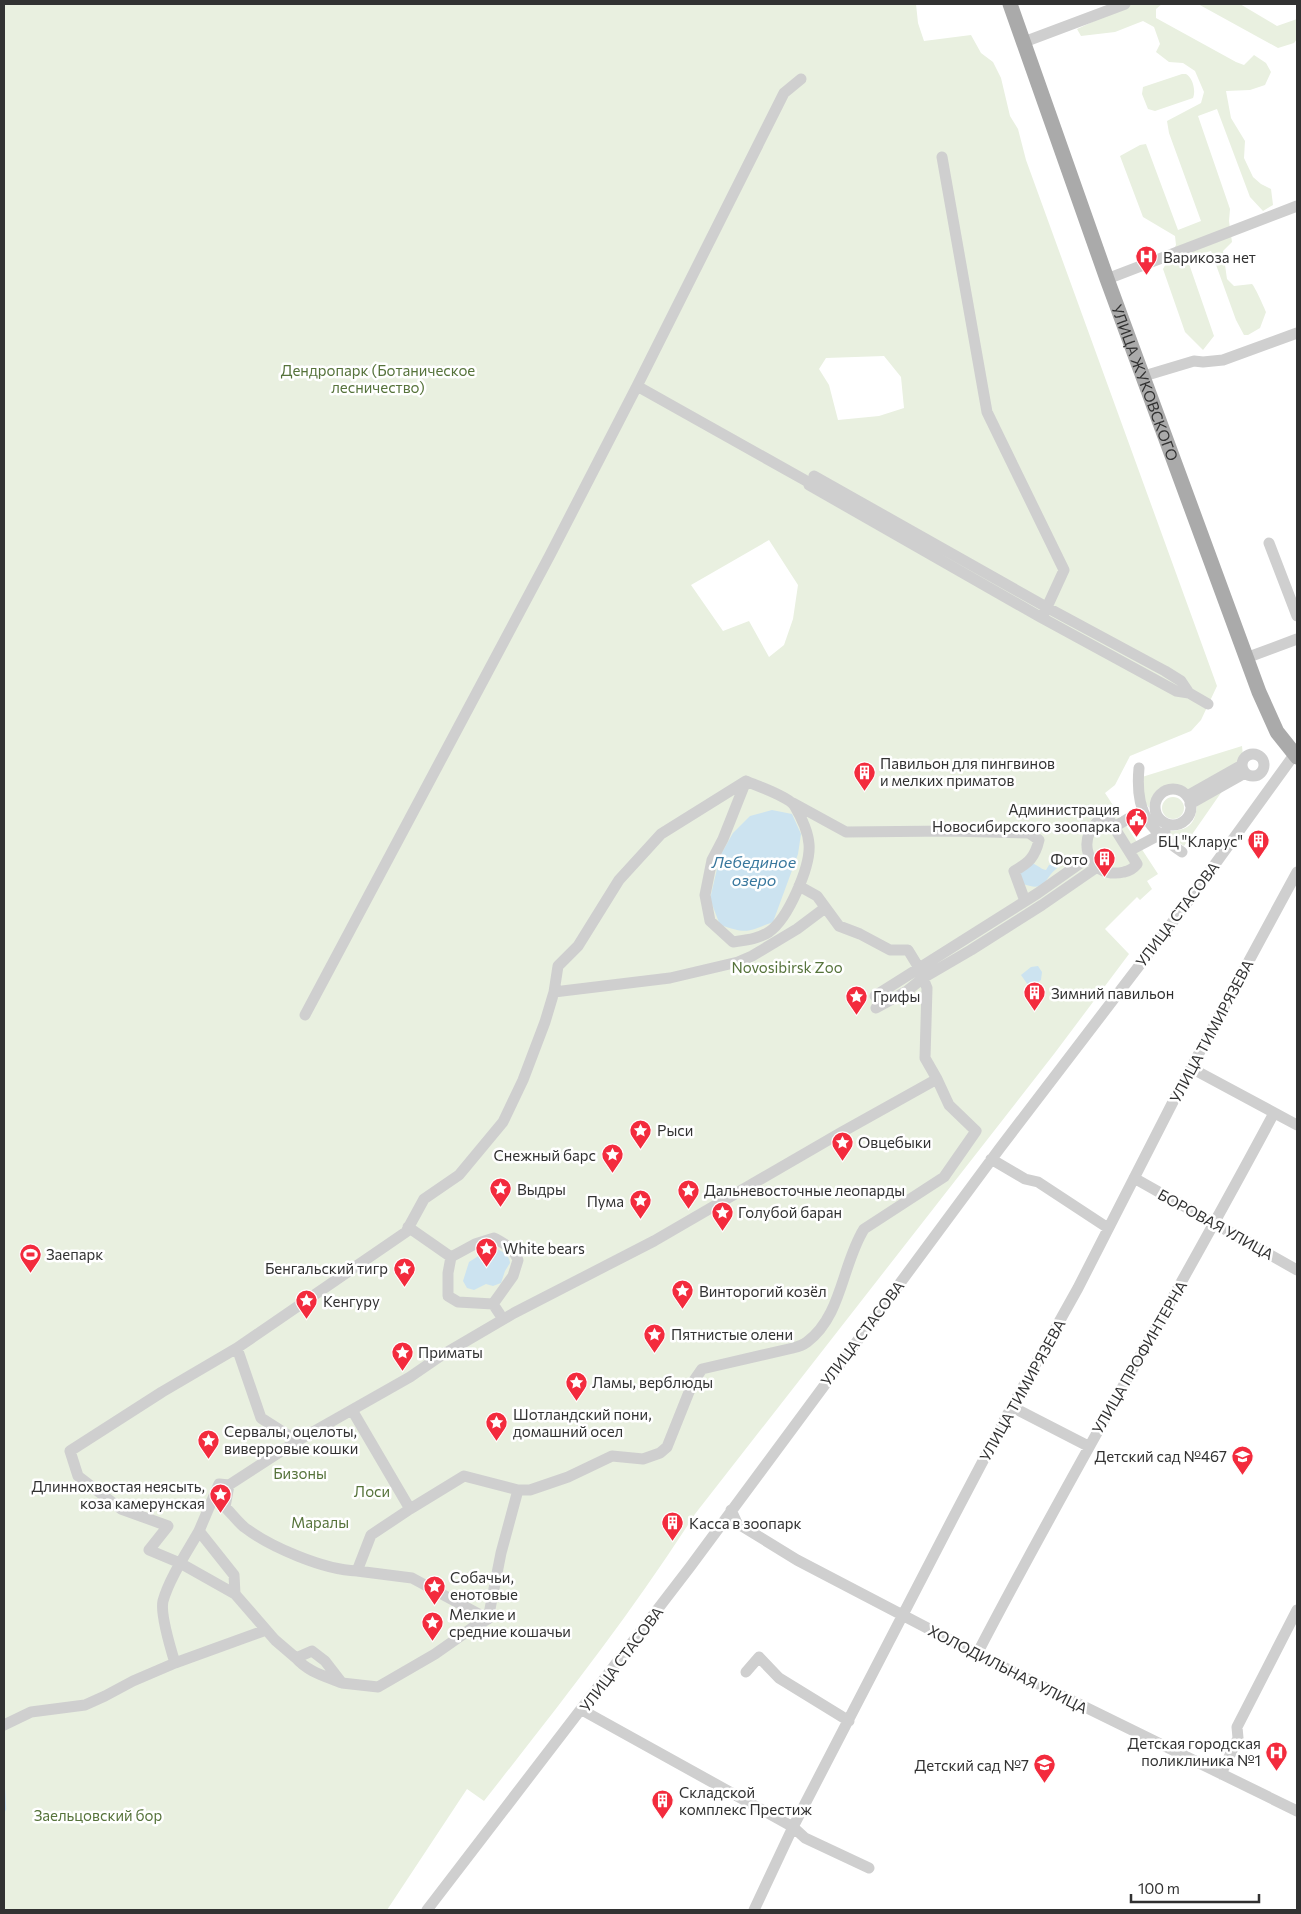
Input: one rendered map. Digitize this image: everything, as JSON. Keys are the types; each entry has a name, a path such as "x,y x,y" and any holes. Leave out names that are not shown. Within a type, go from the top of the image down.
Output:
{"main road":[{"name":"УЛИЦА ЖУКОВСКОГО","path":"1010,4 1106,279 1144,376 1246,658 1277,732 1296,756"}],"street":[{"path":"1024,42 1125,4"},
{"path":"304,1015 550,555 784,93 801,79"},
{"path":"942,157 988,412 1064,570 1045,613"},
{"path":"1106,279 1297,206"},
{"path":"1144,376 1194,361 1223,360 1297,333"},
{"path":"637,386 811,481 1045,613 1165,671 1181,681 1189,693 1208,704"},
{"path":"1269,543 1297,616"},
{"path":"1246,658 1297,639"},
{"path":"1251,741 1252,754"},
{"path":"1252,754 1262,758 1267,769 1255,776 1243,769 1245,757 1252,754"},
{"name":"УЛИЦА СТАСОВА","path":"427,1910 582,1710 991,1160 1184,907 1296,756"},
{"path":"1138,813 1137,790 1139,768"},
{"path":"1188,800 1243,769"},
{"path":"746,781 793,803 846,832 950,830 1029,833 1039,840 1036,853 1026,865 1014,872 1025,901"},
{"path":"738,962 733,942 710,921 705,895 712,860 723,839 746,781"},
{"path":"518,1490 501,1554 488,1619 435,1654 378,1686 342,1683 312,1672 301,1664 266,1630 235,1594 180,1563 149,1550 168,1526 121,1509 78,1476 70,1451 162,1392 237,1348 406,1232 424,1199 459,1175 503,1122 523,1080 545,1022 554,992 558,966 578,946 619,880 661,834 746,781"},
{"path":"1138,813 1153,820 1167,824 1178,824 1187,818 1190,813 1188,800 1177,790 1165,791 1160,795 1155,806 1153,820 1158,835 1182,852"},
{"path":"733,942 754,940 771,931 793,902 807,862 809,844 806,830 793,803"},
{"path":"1116,825 1138,813"},
{"path":"1107,816 1116,825 1132,849 1137,864 1129,871 1119,873 1107,872 1097,867 1089,856 1087,848 1088,835 1093,826 1107,816"},
{"path":"1132,849 1158,835"},
{"path":"875,1002 921,973 1089,856"},
{"path":"921,973 1018,920 1097,867"},
{"name":"УЛИЦА ТИМИРЯЗЕВА","path":"754,1910 793,1827 1012,1407 1078,1288 1191,1068 1297,872"},
{"path":"357,1570 372,1535 464,1476 518,1490 540,1487 568,1477 612,1456 643,1459 660,1453 667,1447 693,1382 702,1370 793,1348 806,1343 830,1313 857,1241 864,1229 944,1177 976,1130 949,1105 937,1079 924,1058 927,988 908,950 890,950 860,934 839,926 817,896 799,886"},
{"path":"554,992 670,978 738,962 752,956 797,929 826,908"},
{"path":"1191,1068 1297,1125"},
{"path":"175,1663 168,1640 162,1603 180,1563 199,1531 219,1484 229,1485 297,1441 410,1377 439,1357 503,1320 562,1287 611,1264 661,1237 937,1079"},
{"name":"УЛИЦА ПРОФИНТЕРНА","path":"977,1654 1088,1446 1215,1224 1274,1113"},
{"path":"991,1160 1025,1179 1038,1182 1108,1228"},
{"name":"БОРОВАЯ УЛИЦА","path":"1134,1178 1297,1270"},
{"path":"408,1227 451,1257"},
{"path":"451,1257 475,1244 494,1238 514,1251 518,1260 513,1276 493,1304"},
{"path":"451,1257 448,1273 448,1296 458,1302 493,1304"},
{"path":"493,1304 503,1320"},
{"path":"237,1348 261,1418 297,1441"},
{"path":"1012,1407 1088,1446"},
{"path":"352,1410 410,1509"},
{"path":"229,1485 225,1507 243,1526 271,1544 302,1557 347,1570 412,1578 488,1619"},
{"name":"ХОЛОДИЛЬНАЯ УЛИЦА","path":"731,1510 737,1523 796,1560 977,1654 1297,1811"},
{"path":"199,1531 234,1575 235,1594"},
{"path":"1221,1774 1238,1738 1237,1727 1297,1610"},
{"path":"5,1725 32,1712 85,1704 175,1663 266,1630"},
{"path":"296,1658 312,1651 325,1661 342,1683"},
{"path":"746,1672 759,1657 779,1678 848,1721"},
{"path":"582,1710 793,1827 805,1838 869,1868"}],"green space":[{"path":"4,4 916,4 918,23 924,41 971,35 981,53 993,62 1001,78 1010,116 1018,129 1026,160 1217,686 1201,720 1191,731 1130,756 1115,785 1105,793 1158,874 1147,881 1152,889 1140,900 1137,897 1105,929 1129,954 1054,1054 695,1514 619,1624 566,1696 484,1801 467,1789 387,1910 4,1910","holes":["884,356 901,377 904,408 879,416 838,420 829,385 819,369 826,358","769,540 798,585 793,619 784,645 769,657 749,621 723,631 691,585"]},
{"path":"1131,4 1162,4 1156,9 1156,18 1236,62 1244,65 1254,55 1266,63 1271,72 1265,85 1250,90 1226,91 1231,118 1245,141 1244,158 1253,177 1271,189 1273,205 1263,211 1250,197 1217,109 1198,116 1230,209 1229,221 1232,242 1223,251 1227,279 1234,286 1252,284 1266,312 1260,328 1248,335 1244,335 1236,320 1211,251 1187,258 1214,336 1203,350 1185,332 1163,269 1176,245 1175,236 1143,217 1120,156 1140,145 1146,144 1178,230 1201,221 1169,133 1167,121 1201,103 1204,92 1195,71 1183,63 1169,62 1156,52 1160,44 1154,27 1143,21 1115,32 1081,36 1077,29"},
{"path":"1198,4 1240,4 1277,26 1297,19 1297,39 1294,43 1278,48"},
{"path":"1186,74 1192,82 1193,98 1155,111 1148,109 1142,94 1143,87"},
{"path":"1242,746 1243,756 1237,765 1191,791 1177,786 1164,786 1154,793 1149,808 1143,799 1142,777"},
{"path":"1225,787 1184,846 1167,834 1166,831 1180,830 1193,822 1197,803"},
{"path":"1173,797 1181,800 1184,808 1181,816 1173,819 1165,816 1162,808 1165,800"}],"water":[{"name":"Лебединое озеро","path":"772,810 792,814 801,834 798,854 773,922 747,931 720,925 710,899 720,856 733,833 750,816"},
{"path":"1031,863 1046,870 1049,865 1054,863 1060,866 1044,883 1036,887 1021,883 1020,871"},
{"path":"1038,966 1042,972 1041,980 1030,988 1021,975 1031,967"},
{"name":"White bears","path":"494,1248 507,1255 510,1263 501,1283 493,1286 486,1284 474,1290 467,1288 463,1281 469,1262 480,1255 484,1249"}],"waterway":[{"path":"4,1790 4,1811"}],"place":[{"name":"Варикоза нет","path":"1147,276"},
{"name":"Павильон для пингвинов и мелких приматов","path":"864,791"},
{"name":"Администрация Новосибирского зоопарка","path":"1136,837"},
{"name":"БЦ \"Кларус\"","path":"1259,860"},
{"name":"Фото","path":"1104,878"},
{"name":"Зимний павильон","path":"1035,1012"},
{"name":"Грифы","path":"857,1015"},
{"name":"Рыси","path":"641,1149"},
{"name":"Овцебыки","path":"842,1161"},
{"name":"Снежный барс","path":"612,1174"},
{"name":"Выдры","path":"501,1208"},
{"name":"Дальневосточные леопарды","path":"688,1209"},
{"name":"Пума","path":"640,1220"},
{"name":"Голубой баран","path":"722,1231"},
{"name":"White bears","path":"487,1267"},
{"name":"Заепарк","path":"30,1273"},
{"name":"Бенгальский тигр","path":"404,1287"},
{"name":"Винторогий козёл","path":"683,1310"},
{"name":"Кенгуру","path":"307,1320"},
{"name":"Пятнистые олени","path":"655,1353"},
{"name":"Приматы","path":"402,1371"},
{"name":"Ламы, верблюды","path":"576,1401"},
{"name":"Шотландский пони, домашний осел","path":"497,1442"},
{"name":"Сервалы, оцелоты, виверровые кошки","path":"208,1459"},
{"name":"Детский сад №467","path":"1243,1475"},
{"name":"Длиннохвостая неясыть, коза камерунская","path":"221,1514"},
{"name":"Касса в зоопарк","path":"673,1542"},
{"name":"Собачьи, енотовые","path":"434,1605"},
{"name":"Мелкие и средние кошачьи","path":"433,1642"},
{"name":"Детская городская поликлиника №1","path":"1277,1771"},
{"name":"Детский сад №7","path":"1045,1784"},
{"name":"Складской комплекс Престиж","path":"663,1820"}],"park label":[{"name":"Дендропарк (Ботаническое лесничество)","path":"378,378"},
{"name":"Novosibirsk Zoo","path":"787,967"},
{"name":"Бизоны","path":"300,1473"},
{"name":"Лоси","path":"372,1491"},
{"name":"Маралы","path":"320,1522"},
{"name":"Заельцовский бор","path":"98,1815"}]}
